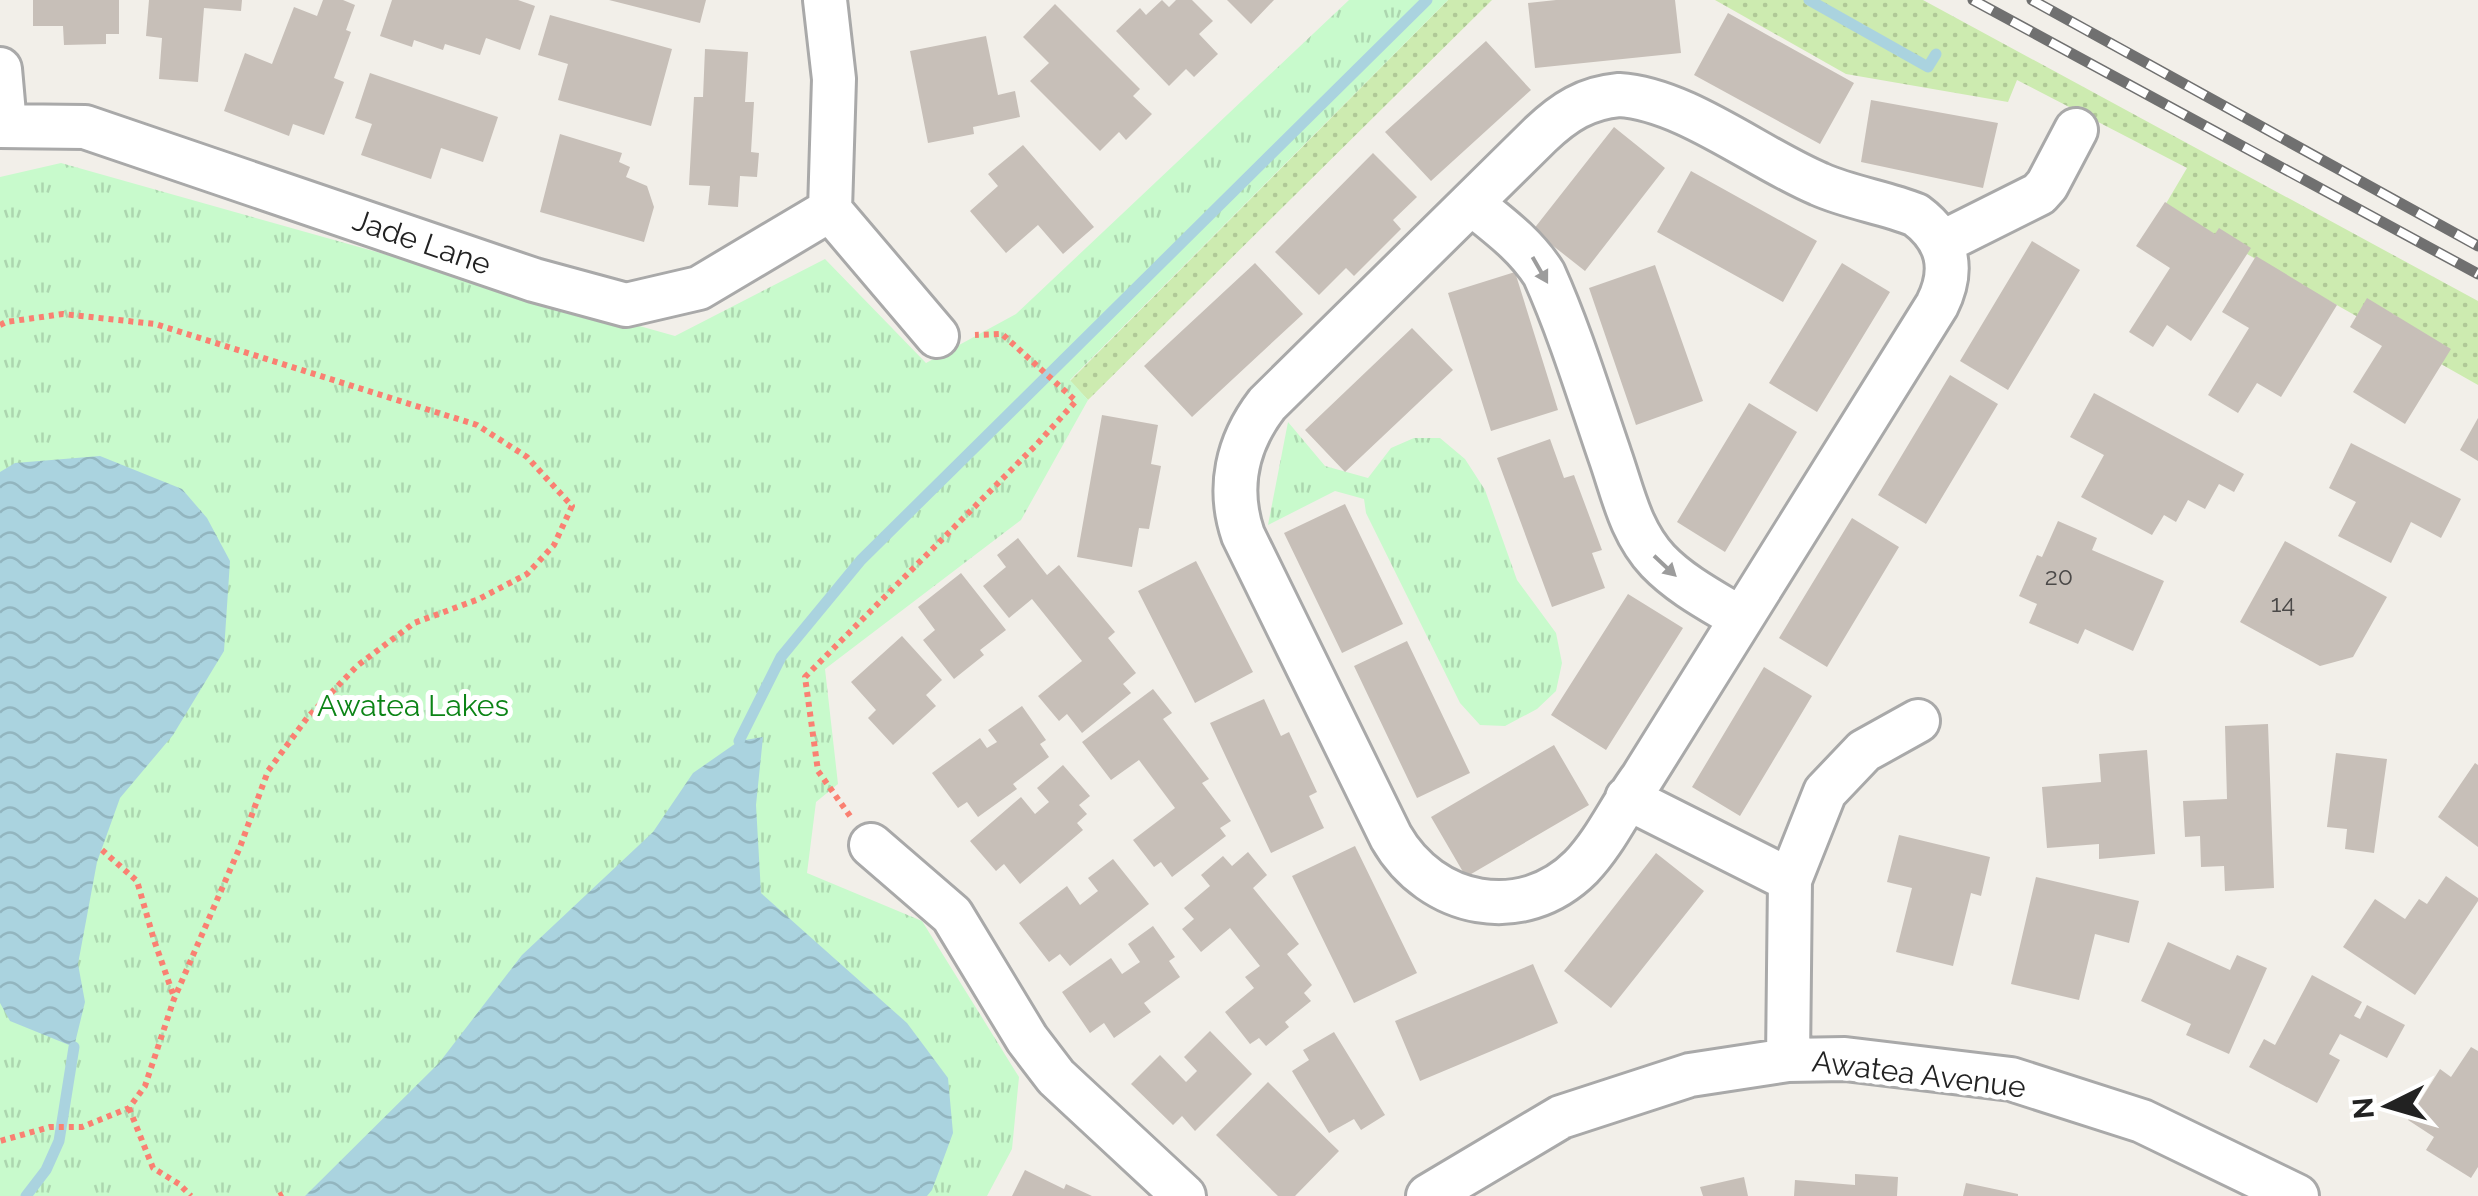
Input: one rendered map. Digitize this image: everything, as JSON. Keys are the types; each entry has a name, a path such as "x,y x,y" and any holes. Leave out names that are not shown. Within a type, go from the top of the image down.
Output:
{"street":[{"path":"825,0 834,79 830,210 937,336"},
{"path":"0,70 3,126"},
{"path":"1605,96 1633,96 1679,110 1819,184 1916,214 1942,243 1947,268 1937,305 1603,838 1582,866 1556,886 1542,894 1511,901 1478,901 1448,892 1409,863 1391,836 1248,547 1235,498 1238,460 1259,414 1471,203 1566,112 1605,96"},
{"name":"Jade Lane","path":"3,126 85,127 534,280 626,305 699,288 830,210"},
{"path":"1942,243 2039,194 2076,130"},
{"path":"1471,203 1520,242 1544,274 1606,443 1624,504 1648,549 1685,584 1740,618"},
{"path":"1788,1060 1790,880 1826,792 1864,751 1918,721"},
{"path":"1627,798 1790,880"},
{"path":"871,845 952,915 1026,1040 1056,1077 1184,1196"},
{"name":"Awatea Avenue","path":"1428,1196 1561,1117 1690,1075 1788,1060 1845,1059 2011,1079 2142,1122 2297,1196"}],"path":[{"path":"0,326 63,314 155,324 311,372 476,424 527,457 572,506 554,545 527,574 479,599 414,624 356,666 307,718 268,771 240,847 174,998 145,1086 129,1108 82,1127 50,1127 0,1142"},
{"path":"871,845 818,771 805,677 1076,401 1002,334 937,336"},
{"path":"102,850 138,881 174,998"},
{"path":"129,1108 153,1168 191,1196"}],"green space":[{"name":"Awatea Lakes","path":"1349,0 1448,0 1070,380 1088,400 1021,520 825,669 838,784 816,802 807,873 922,921 1019,1077 1012,1149 987,1196 0,1196 0,177 61,163 675,336 825,259 926,363 1016,314"},
{"path":"1448,0 1492,0 1088,400 1070,381"},
{"path":"1715,0 1923,0 2478,301 2478,385 2164,207 2187,168 2017,80 2008,102 1846,74"},
{"path":"1288,422 1325,466 1368,478 1391,448 1414,438 1440,438 1465,459 1485,490 1517,580 1556,633 1562,663 1556,691 1537,709 1505,726 1480,725 1460,703 1366,513 1364,499 1335,491 1268,525"}],"water":[{"path":"100,456 182,489 207,518 230,561 224,651 173,735 120,798 97,862 78,964 85,1002 74,1047 10,1021 0,1003 0,472 15,463"},
{"path":"763,737 756,805 761,893 907,1023 948,1078 953,1133 927,1196 305,1196 439,1063 522,955 653,832 693,773 739,741"}],"building":[{"path":"33,0 119,0 119,34 106,34 106,44 64,45 63,26 33,26"},
{"path":"149,0 242,0 241,11 204,8 198,82 159,79 162,38 146,36"},
{"path":"323,0 343,0 355,5 346,30 351,32 334,78 344,82 324,135 293,124 289,136 224,111 245,53 272,64 294,7 317,16"},
{"path":"392,0 518,0 535,6 520,50 486,38 480,55 445,44 443,50 414,40 412,47 380,36"},
{"path":"609,0 706,0 700,23"},
{"path":"1162,0 1169,7 1176,0 1192,0 1213,21 1199,34 1218,54 1194,77 1186,69 1169,86 1116,31 1140,8 1146,15"},
{"path":"1227,0 1274,0 1251,24"},
{"path":"1675,0 1681,53 1535,68 1528,3"},
{"path":"1055,4 1140,89 1133,96 1152,114 1126,140 1119,132 1100,151 1030,81 1049,63 1023,37"},
{"path":"1728,13 1854,83 1820,144 1694,75"},
{"path":"550,15 672,49 651,126 558,100 568,64 538,55"},
{"path":"986,36 998,95 1015,91 1020,117 973,127 974,134 928,143 910,51"},
{"path":"1486,41 1531,90 1431,181 1385,132"},
{"path":"705,49 748,52 745,102 754,102 751,152 759,153 757,177 740,176 738,207 708,205 710,186 689,185 694,97 703,97"},
{"path":"370,73 498,117 483,162 441,148 431,179 361,155 372,124 355,118"},
{"path":"1871,100 1998,123 1983,188 1861,162"},
{"path":"1614,127 1665,168 1585,271 1533,230"},
{"path":"560,134 622,153 619,162 630,167 626,177 647,186 654,207 644,242 540,212"},
{"path":"1023,145 1094,227 1063,254 1038,225 1006,253 970,211 998,186 988,174"},
{"path":"1373,153 1417,197 1393,220 1401,229 1354,276 1346,268 1319,295 1275,252"},
{"path":"1691,171 1817,241 1783,302 1657,232"},
{"path":"2165,202 2215,234 2219,228 2251,248 2191,341 2167,325 2153,347 2129,332 2170,268 2136,246"},
{"path":"2032,241 2080,270 2008,390 1960,361"},
{"path":"2256,256 2337,305 2281,397 2257,383 2238,413 2208,395 2249,328 2222,312"},
{"path":"1255,263 1303,314 1192,417 1144,366"},
{"path":"1842,263 1890,292 1817,412 1769,383"},
{"path":"1655,265 1703,401 1636,425 1589,288"},
{"path":"1515,272 1558,410 1491,431 1448,293"},
{"path":"2367,298 2451,349 2405,424 2353,392 2382,346 2350,327"},
{"path":"1412,328 1453,370 1345,472 1305,430"},
{"path":"1950,375 1998,404 1926,524 1878,495"},
{"path":"2094,393 2244,474 2234,492 2219,484 2205,509 2188,500 2176,522 2164,515 2152,535 2081,497 2104,455 2070,437"},
{"path":"1749,403 1797,432 1725,552 1677,522"},
{"path":"1102,415 1158,425 1151,464 1161,466 1149,529 1139,528 1132,567 1077,557"},
{"path":"2478,418 2478,461 2460,450"},
{"path":"1550,439 1564,478 1574,475 1602,550 1592,553 1605,588 1552,607 1497,458"},
{"path":"2351,443 2461,499 2441,538 2411,522 2391,563 2338,536 2356,502 2329,488"},
{"path":"1345,504 1403,624 1342,653 1284,533"},
{"path":"1852,518 1899,547 1827,667 1779,638"},
{"path":"2058,521 2097,538 2092,550 2164,581 2133,651 2085,629 2078,644 2029,623 2037,604 2019,596"},
{"path":"1018,538 1047,575 1059,565 1115,632 1108,638 1136,673 1123,684 1131,693 1082,733 1067,714 1059,721 1038,696 1082,661 1032,599 1009,618 983,586 1006,567 997,555"},
{"path":"2285,541 2387,597 2353,657 2320,666 2240,622"},
{"path":"1196,561 1253,672 1195,703 1138,591"},
{"path":"961,573 1006,630 980,650 984,655 954,679 923,640 935,630 918,607"},
{"path":"1628,594 1683,628 1606,750 1551,715"},
{"path":"902,636 942,680 926,695 936,706 893,745 868,718 876,710 851,682"},
{"path":"1407,641 1470,773 1417,798 1354,666"},
{"path":"1764,667 1812,696 1740,816 1692,787"},
{"path":"1153,689 1172,713 1163,719 1209,779 1202,783 1231,821 1220,828 1226,836 1172,877 1161,862 1154,867 1133,840 1175,808 1139,760 1111,780 1082,742"},
{"path":"1264,699 1281,736 1289,732 1317,792 1309,796 1324,828 1271,853 1210,723"},
{"path":"1022,706 1046,740 1040,744 1049,757 1013,784 1017,789 978,817 967,802 958,808 932,773 980,738 987,748 997,742 988,730"},
{"path":"2268,724 2274,888 2225,891 2224,866 2201,867 2200,836 2185,837 2183,801 2227,799 2225,726"},
{"path":"1554,745 1589,805 1466,877 1431,817"},
{"path":"2147,750 2155,854 2099,859 2099,844 2047,848 2042,787 2101,782 2099,754"},
{"path":"2336,753 2387,759 2374,853 2345,849 2347,829 2327,827"},
{"path":"2475,763 2478,765 2478,847 2438,817"},
{"path":"1063,765 1090,796 1079,805 1087,814 1077,823 1083,830 1020,884 1004,864 996,871 970,841 1021,797 1035,814 1049,802 1037,788"},
{"path":"1899,835 1990,857 1981,896 1971,893 1953,966 1896,952 1912,888 1887,882"},
{"path":"1355,846 1417,973 1354,1003 1292,876"},
{"path":"1248,852 1267,875 1253,888 1299,944 1287,954 1312,985 1304,993 1311,1001 1285,1022 1289,1027 1266,1046 1259,1038 1250,1044 1225,1012 1254,988 1245,977 1260,966 1230,928 1201,952 1182,929 1194,919 1184,908 1210,886 1201,875 1223,856 1232,866"},
{"path":"1656,853 1704,891 1611,1008 1564,971"},
{"path":"1113,859 1149,904 1070,966 1060,954 1049,962 1019,923 1067,886 1080,905 1098,891 1088,878"},
{"path":"2446,876 2478,901 2415,995 2343,947 2375,899 2405,919 2419,899 2427,904"},
{"path":"2036,877 2139,901 2129,943 2095,934 2079,1000 2011,984"},
{"path":"1153,926 1175,957 1169,961 1180,977 1144,1003 1151,1012 1114,1038 1104,1023 1090,1033 1062,992 1111,958 1122,974 1140,962 1128,944"},
{"path":"2168,942 2230,970 2237,955 2267,968 2229,1054 2186,1035 2191,1024 2141,1001"},
{"path":"1533,964 1558,1023 1420,1081 1395,1021"},
{"path":"2312,975 2362,1002 2354,1016 2360,1019 2367,1005 2405,1025 2387,1058 2340,1034 2329,1054 2340,1060 2317,1103 2249,1067 2264,1039 2275,1045"},
{"path":"1210,1031 1252,1074 1195,1131 1182,1116 1173,1125 1131,1084 1160,1055 1186,1082 1197,1071 1184,1057"},
{"path":"1334,1032 1385,1115 1361,1130 1354,1119 1329,1133 1292,1071 1309,1060 1303,1050"},
{"path":"2471,1047 2478,1051 2478,1167 2471,1178 2426,1150 2434,1137 2408,1120 2440,1069 2451,1077"},
{"path":"1268,1082 1339,1151 1295,1196 1278,1196 1216,1135"},
{"path":"1025,1170 1064,1189 1066,1184 1092,1196 1012,1196"},
{"path":"1855,1174 1898,1177 1897,1196 1794,1196 1795,1180 1855,1185"},
{"path":"1744,1177 1748,1196 1703,1196 1700,1187"},
{"path":"1966,1183 2018,1194 2018,1196 1963,1196"}],"waterway":[{"path":"739,741 781,657 861,560 1427,0"},
{"path":"1809,0 1928,67 1936,54"},
{"path":"26,1196 46,1170 59,1141 74,1047"}],"railway":[{"path":"1973,0 2478,274"},
{"path":"2032,0 2478,246"}]}
